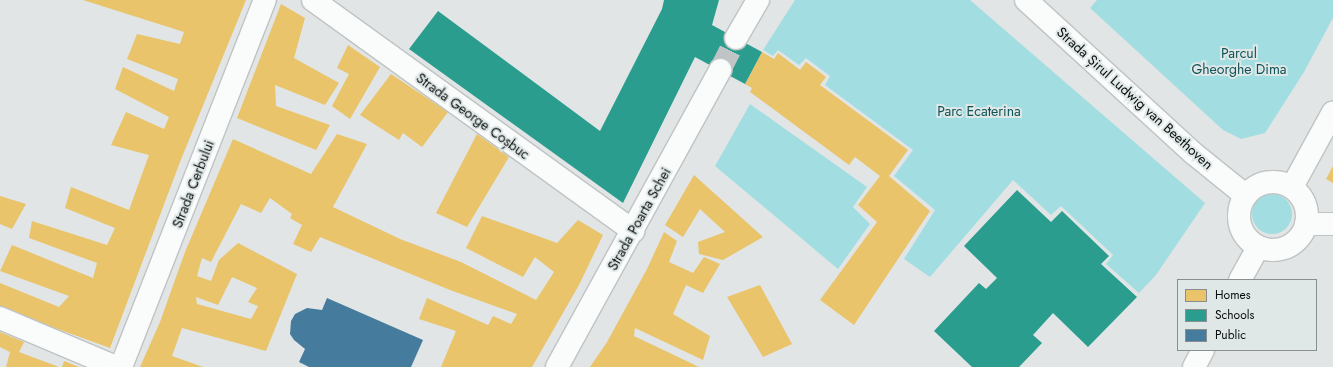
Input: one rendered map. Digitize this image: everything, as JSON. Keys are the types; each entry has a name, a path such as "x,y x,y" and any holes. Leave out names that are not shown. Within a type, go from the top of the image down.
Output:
{"street":[{"name":"Strada Cerbului","path":"121,367 265,0"},
{"name":"Strada George Coșbuc","path":"313,0 633,231"},
{"path":"736,38 758,0"},
{"name":"Strada Șirul Ludwig van Beethoven","path":"1026,0 1193,153 1245,195"},
{"name":"Strada Poarta Schei","path":"557,367 720,70"},
{"path":"1292,187 1333,112"},
{"path":"1272,182 1282,183 1292,187 1300,194 1305,203 1307,214 1306,224 1301,234 1294,243 1284,248 1272,250 1258,246 1245,236 1240,227 1239,210 1245,195 1262,184 1272,182"},
{"path":"1306,224 1333,224"},
{"path":"1241,279 1258,246"},
{"path":"0,318 116,367"},
{"path":"1194,367 1202,351"}],"green space":[{"name":"Parc Ecaterina","path":"795,0 970,0 1205,203 1156,275 1139,293 1106,264 1113,255 1061,206 1051,215 1013,180 930,277 904,259 935,210 894,176 913,150 825,85 830,76 806,58 799,65 778,50 773,56 763,50"},
{"name":"Parcul Gheorghe Dima","path":"1097,0 1333,0 1333,18 1304,72 1265,133 1241,139 1223,130 1090,8"},
{"path":"750,104 867,187 853,207 870,224 838,269 715,166"},
{"path":"1268,194 1276,194 1283,197 1289,203 1292,214 1289,225 1283,231 1276,234 1268,234 1261,231 1255,225 1252,218 1252,210 1255,203 1261,197"}],"building: Homes":[{"path":"83,0 246,0 180,162 110,348 0,308 0,283 59,307 69,296 0,271 12,245 93,278 97,263 29,238 32,221 107,245 115,228 65,208 71,187 129,210 149,155 111,145 126,112 164,129 169,117 115,89 123,67 174,91 178,79 127,59 137,34 180,44 184,32"},
{"path":"281,4 305,18 294,58 339,83 325,105 275,85 276,106 330,125 316,150 237,118"},
{"path":"348,45 380,67 350,119 332,106 349,74 337,68"},
{"path":"762,52 774,59 778,53 800,70 806,62 826,77 820,85 908,150 889,176 930,211 854,325 820,300 877,222 858,205 880,176 855,157 849,165 750,92 752,88 745,84"},
{"path":"391,74 448,112 422,147 403,133 399,140 360,115"},
{"path":"337,134 367,144 333,207 400,239 461,262 536,300 554,272 535,257 523,277 466,248 482,216 557,243 578,220 603,235 579,285 532,367 441,367 456,331 419,319 427,298 488,325 493,316 511,324 517,314 450,290 320,237 311,252 293,244 302,225 290,218 292,214 270,198 261,213 241,204 211,262 202,258 197,276 211,281 219,260 238,243 297,274 266,351 182,328 172,356 203,367 140,367 160,322 185,252 233,139 311,174","holes":["232,277 257,288 248,302 258,306 251,319 197,304 196,297 218,305"]},
{"path":"477,134 509,157 467,227 436,213"},
{"path":"1333,166 1333,183 1326,179"},
{"path":"694,175 763,237 723,260 699,254 698,242 725,232 700,209 683,237 665,225"},
{"path":"0,196 26,204 12,229 0,224"},
{"path":"664,232 677,241 669,262 693,273 704,257 720,264 703,293 686,285 673,314 710,336 703,360 635,328 634,336 699,367 590,367 607,342 647,269"},
{"path":"760,285 792,344 763,357 727,297"},
{"path":"0,332 24,342 19,352 59,367 6,367 10,352 0,347"},
{"path":"64,361 79,367 62,367"}],"building: Schools":[{"path":"664,0 719,0 712,25 762,52 745,84 695,57 623,203 409,49 438,11 600,131 662,9"},
{"path":"1017,190 1051,222 1062,211 1109,256 1101,264 1137,297 1088,347 1053,313 1033,335 1042,343 1019,367 972,367 934,331 979,283 986,289 997,278 964,246"}],"building: Public":[{"path":"327,298 423,340 411,367 309,367 299,362 305,349 294,340 290,334 291,321 295,314 307,308 322,310"}],"tunnel":[{"path":"720,70 736,38"}]}
